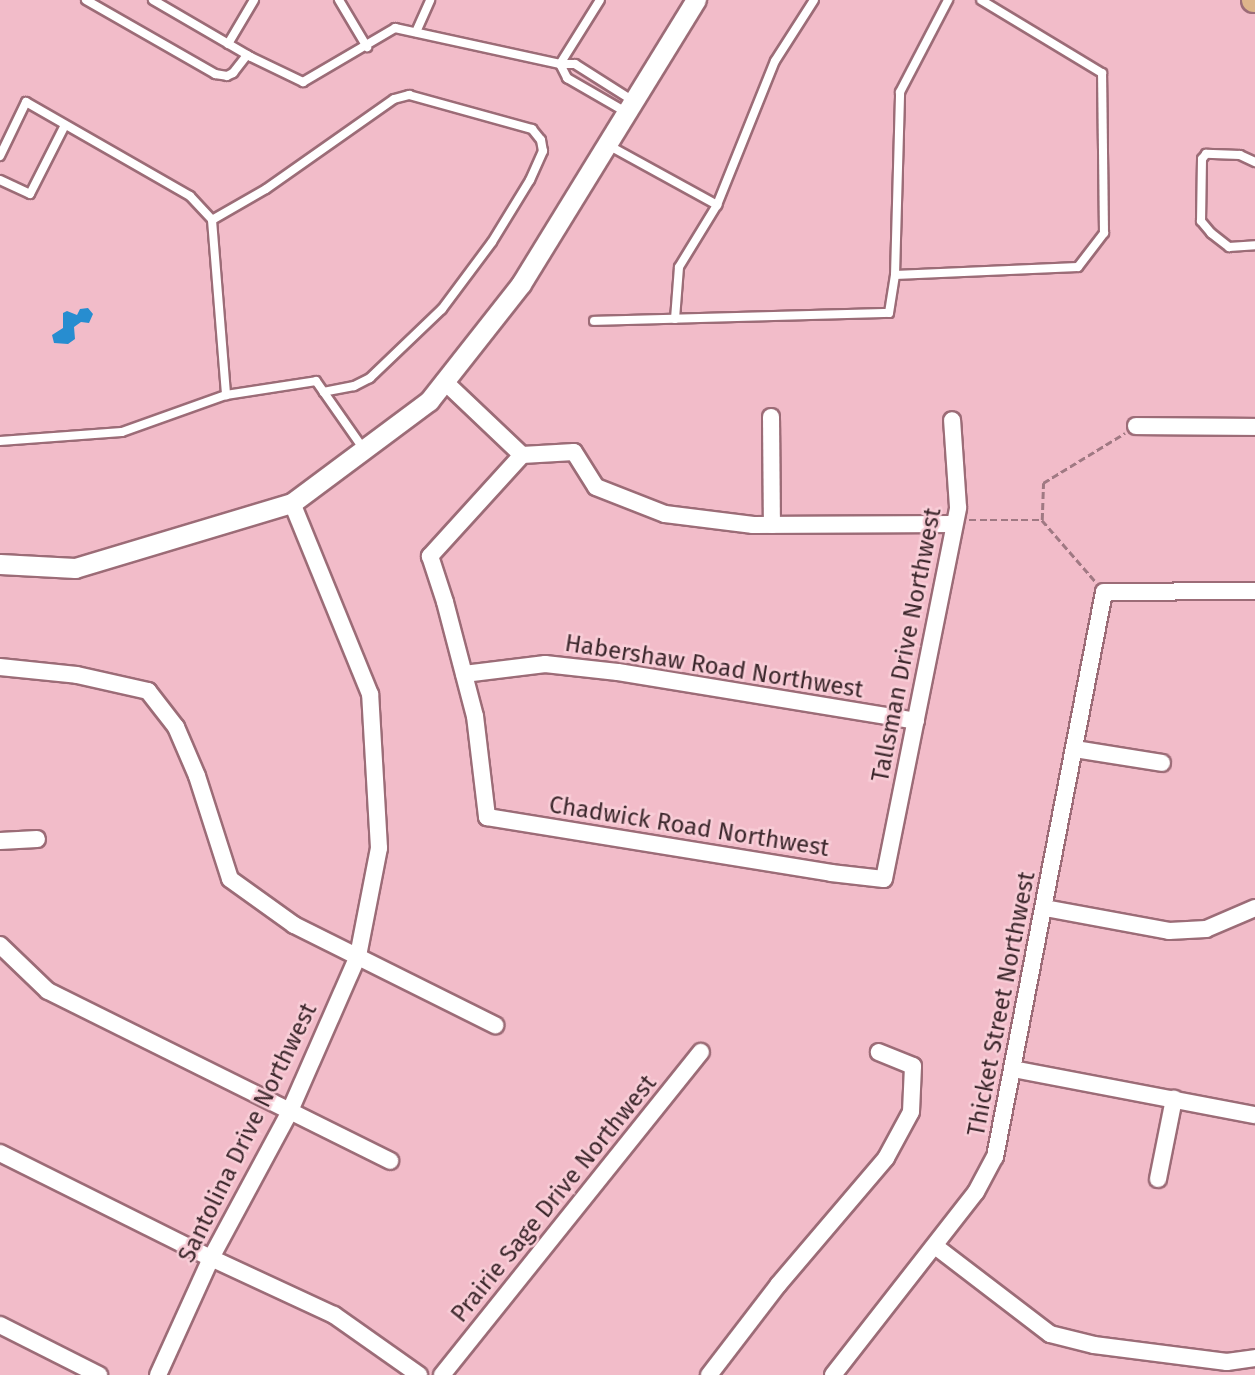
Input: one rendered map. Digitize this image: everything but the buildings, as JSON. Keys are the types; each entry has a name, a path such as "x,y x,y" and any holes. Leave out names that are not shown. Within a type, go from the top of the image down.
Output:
{"street":[{"path":"0,564 75,568 292,503 429,401 521,285 696,0"},
{"path":"444,382 522,455"},
{"path":"771,417 772,525"},
{"name":"Tallsman Drive Northwest","path":"884,879 955,521 957,495 952,419"},
{"path":"1136,426 1255,427"},
{"path":"464,674 430,556 522,455 574,452 596,487 665,514 772,525 955,521"},
{"name":"Santolina Drive Northwest","path":"158,1375 211,1258 289,1113 358,956 379,848 370,694 292,503"},
{"path":"1104,592 1255,591"},
{"name":"Thicket Street Northwest","path":"833,1375 986,1179 995,1157 1104,592"},
{"name":"Habershaw Road Northwest","path":"464,674 545,664 618,672 916,721"},
{"path":"0,667 77,675 148,691 176,727 197,776 230,879 294,925 495,1025"},
{"name":"Chadwick Road Northwest","path":"464,674 475,716 487,817 818,871 884,879"},
{"path":"1075,749 1162,763"},
{"path":"0,841 37,839"},
{"path":"1045,908 1169,931 1206,929 1253,913"},
{"path":"0,945 48,990 289,1113 390,1161"},
{"name":"Prairie Sage Drive Northwest","path":"442,1375 701,1052"},
{"path":"709,1375 778,1285 886,1158 911,1112 913,1066 879,1052"},
{"path":"1013,1069 1255,1115"},
{"path":"1158,1179 1174,1099"},
{"path":"0,1153 211,1258 334,1315 419,1375"},
{"path":"935,1246 1051,1334 1094,1345 1227,1362 1255,1358"},
{"path":"0,1325 99,1375"}],"lane":[{"path":"86,0 215,74 227,76 233,73 247,55"},
{"path":"153,0 247,55 303,82 367,47 395,28 560,64 575,64 630,106"},
{"path":"228,44 254,0"},
{"path":"339,0 367,47"},
{"path":"416,32 430,0"},
{"path":"560,64 600,0"},
{"path":"675,319 679,267 717,205 775,61 814,0"},
{"path":"594,321 889,313 895,275 901,92 948,0"},
{"path":"895,275 1078,267 1104,233 1102,73 981,0"},
{"path":"560,64 567,79 630,106"},
{"path":"212,220 266,189 394,99 409,95 532,130 541,140 543,151 530,180 492,242 442,309 370,378 354,386 324,392"},
{"path":"0,156 26,102 190,196 212,220 226,395"},
{"path":"0,180 30,194 65,125"},
{"path":"606,144 717,205"},
{"path":"1255,162 1240,155 1206,154 1202,159 1201,220 1211,233 1229,247 1255,245"},
{"path":"0,441 122,432 226,395 316,381 365,451"}],"path":[{"path":"1104,592 1042,520 1043,483 1136,426"},
{"path":"955,521 1042,520"}],"water":[{"path":"88,308 93,314 89,323 81,322 74,327 75,339 68,344 54,343 52,335 63,328 63,313 67,311 77,315 80,309"}]}
